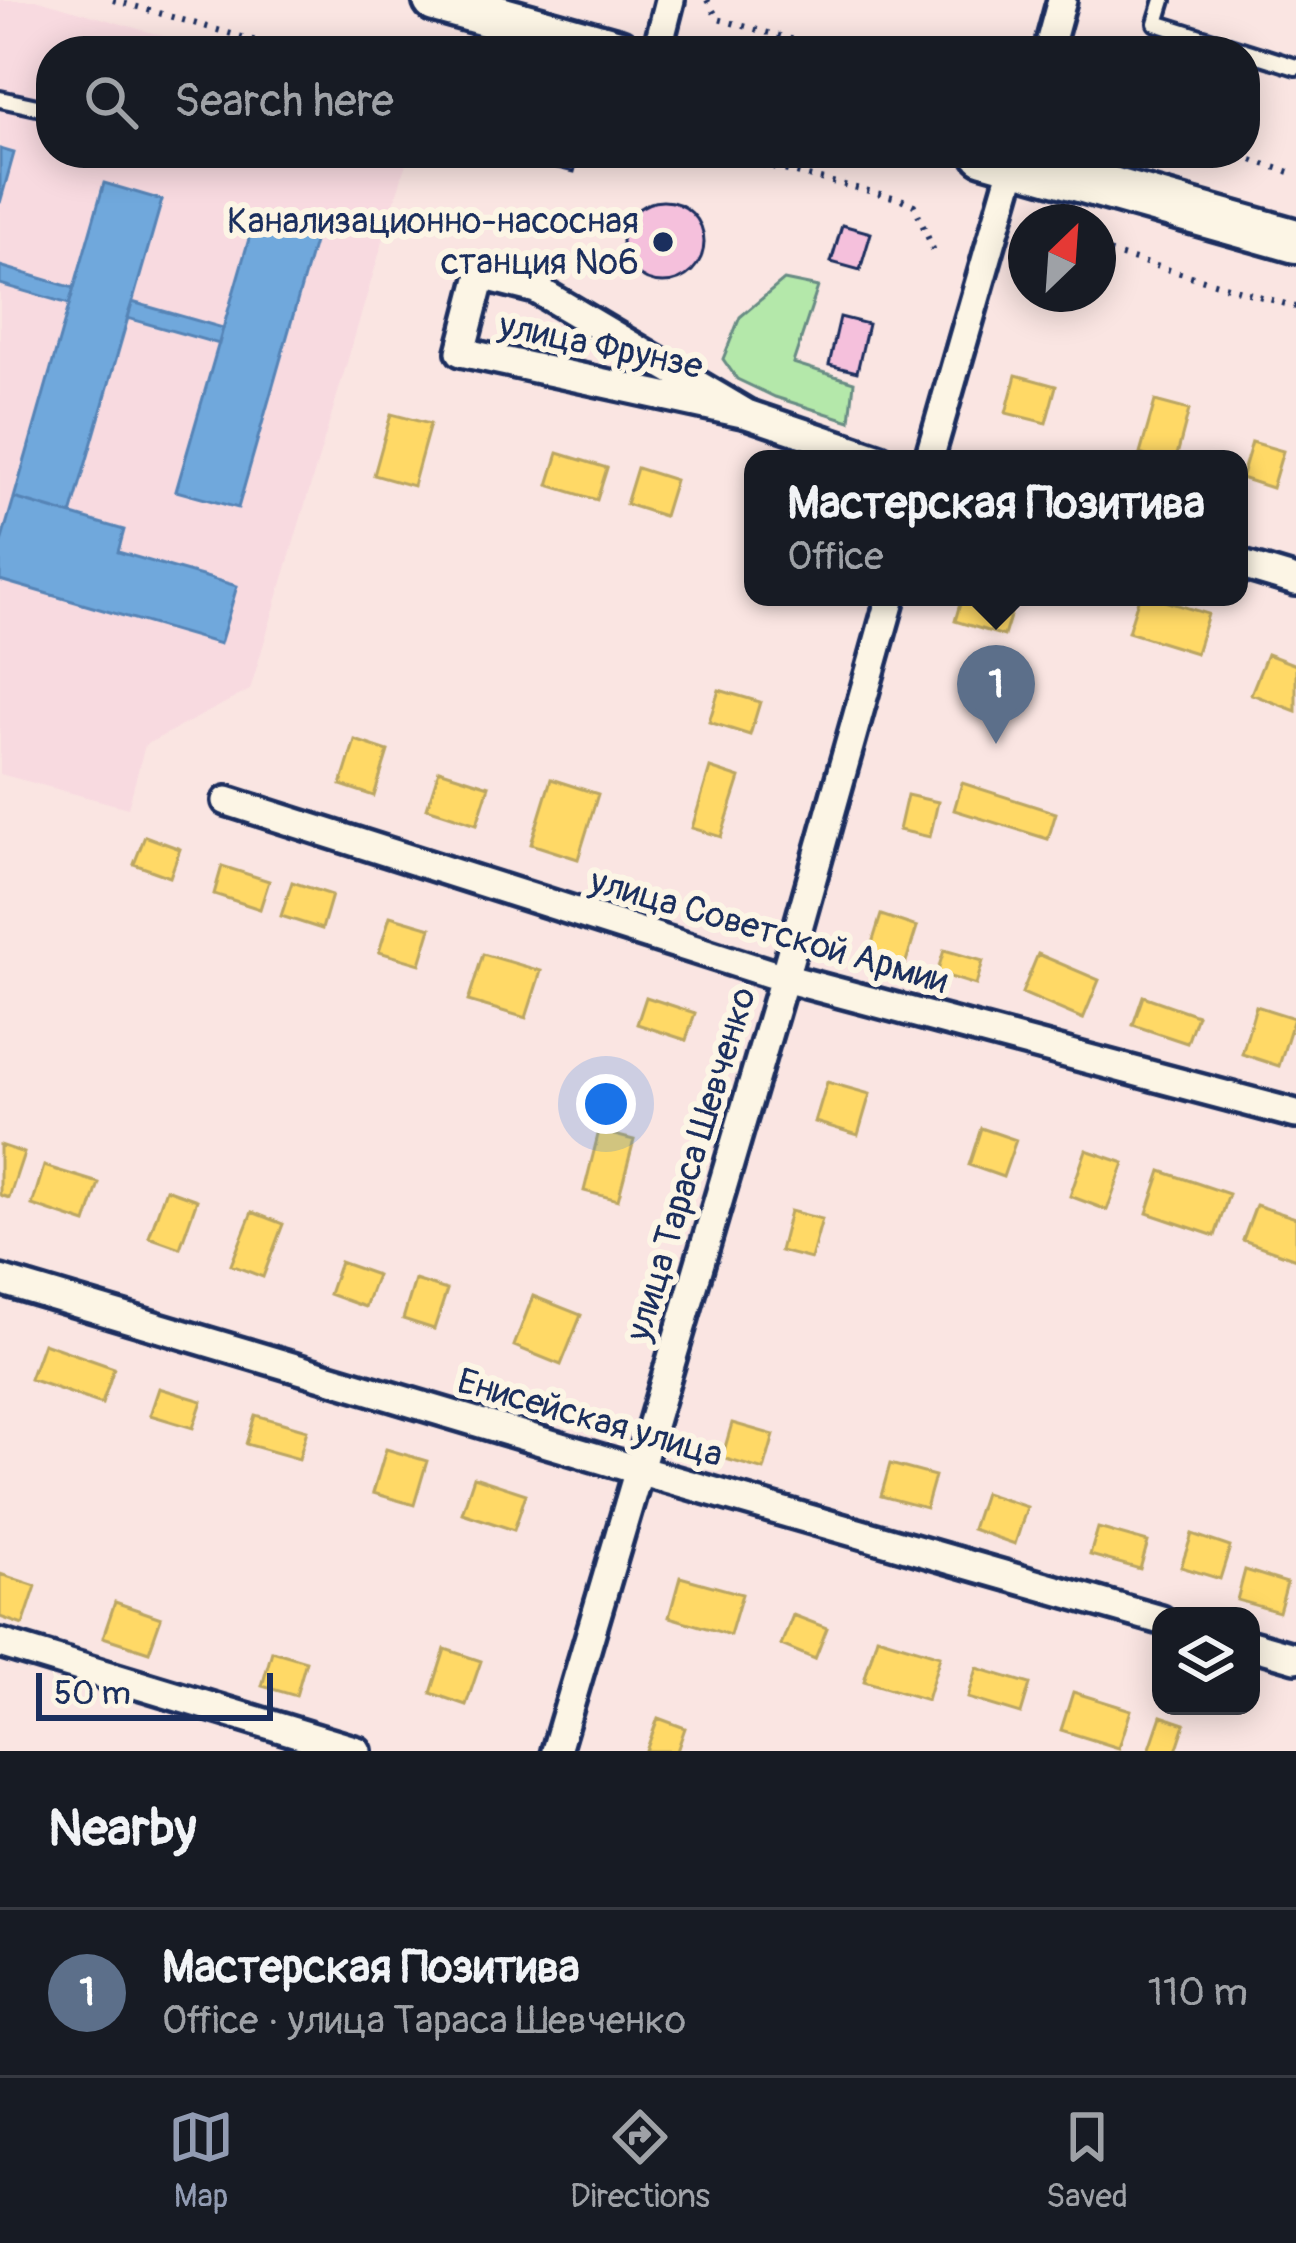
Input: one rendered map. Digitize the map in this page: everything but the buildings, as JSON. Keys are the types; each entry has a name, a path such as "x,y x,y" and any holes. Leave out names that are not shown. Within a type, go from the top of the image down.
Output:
{"main road":[{"path":"435,0 563,36"},
{"path":"1046,168 1296,241"}],"street":[{"path":"661,36 670,0"},
{"path":"1052,36 1062,0"},
{"path":"931,450 1002,168"},
{"name":"улица Фрунзе","path":"747,414 536,289 481,275 461,352 747,414 853,450"},
{"path":"1248,567 1296,580"},
{"name":"улица Тараса Шевченко","path":"556,1751 888,606"},
{"name":"улица Советской Армии","path":"227,801 784,978 1296,1114"},
{"name":"Енисейская улица","path":"0,1280 1152,1617"},
{"path":"0,1643 357,1751"},
{"path":"1260,1648 1296,1658"}],"lane":[{"path":"1162,0 1156,23 1197,36"},
{"path":"1260,56 1296,67"},
{"path":"0,99 36,107"}],"path":[{"path":"112,0 238,36"},
{"path":"707,0 718,20 778,36"},
{"path":"1260,163 1296,174"},
{"path":"776,168 914,205 936,256"},
{"path":"1116,254 1296,308"}],"shaded area":[{"path":"0,0 39,0 163,36 36,36 36,168 405,168 250,690 145,745 128,808 0,774"}],"green space":[{"path":"784,280 818,287 793,363 854,382 850,421 775,397 737,379 723,359 740,317"}],"place":[{"name":"Канализационно-насосная станция №6","path":"663,242"},
{"name":"Мастерская Позитива","path":"996,744"}]}
